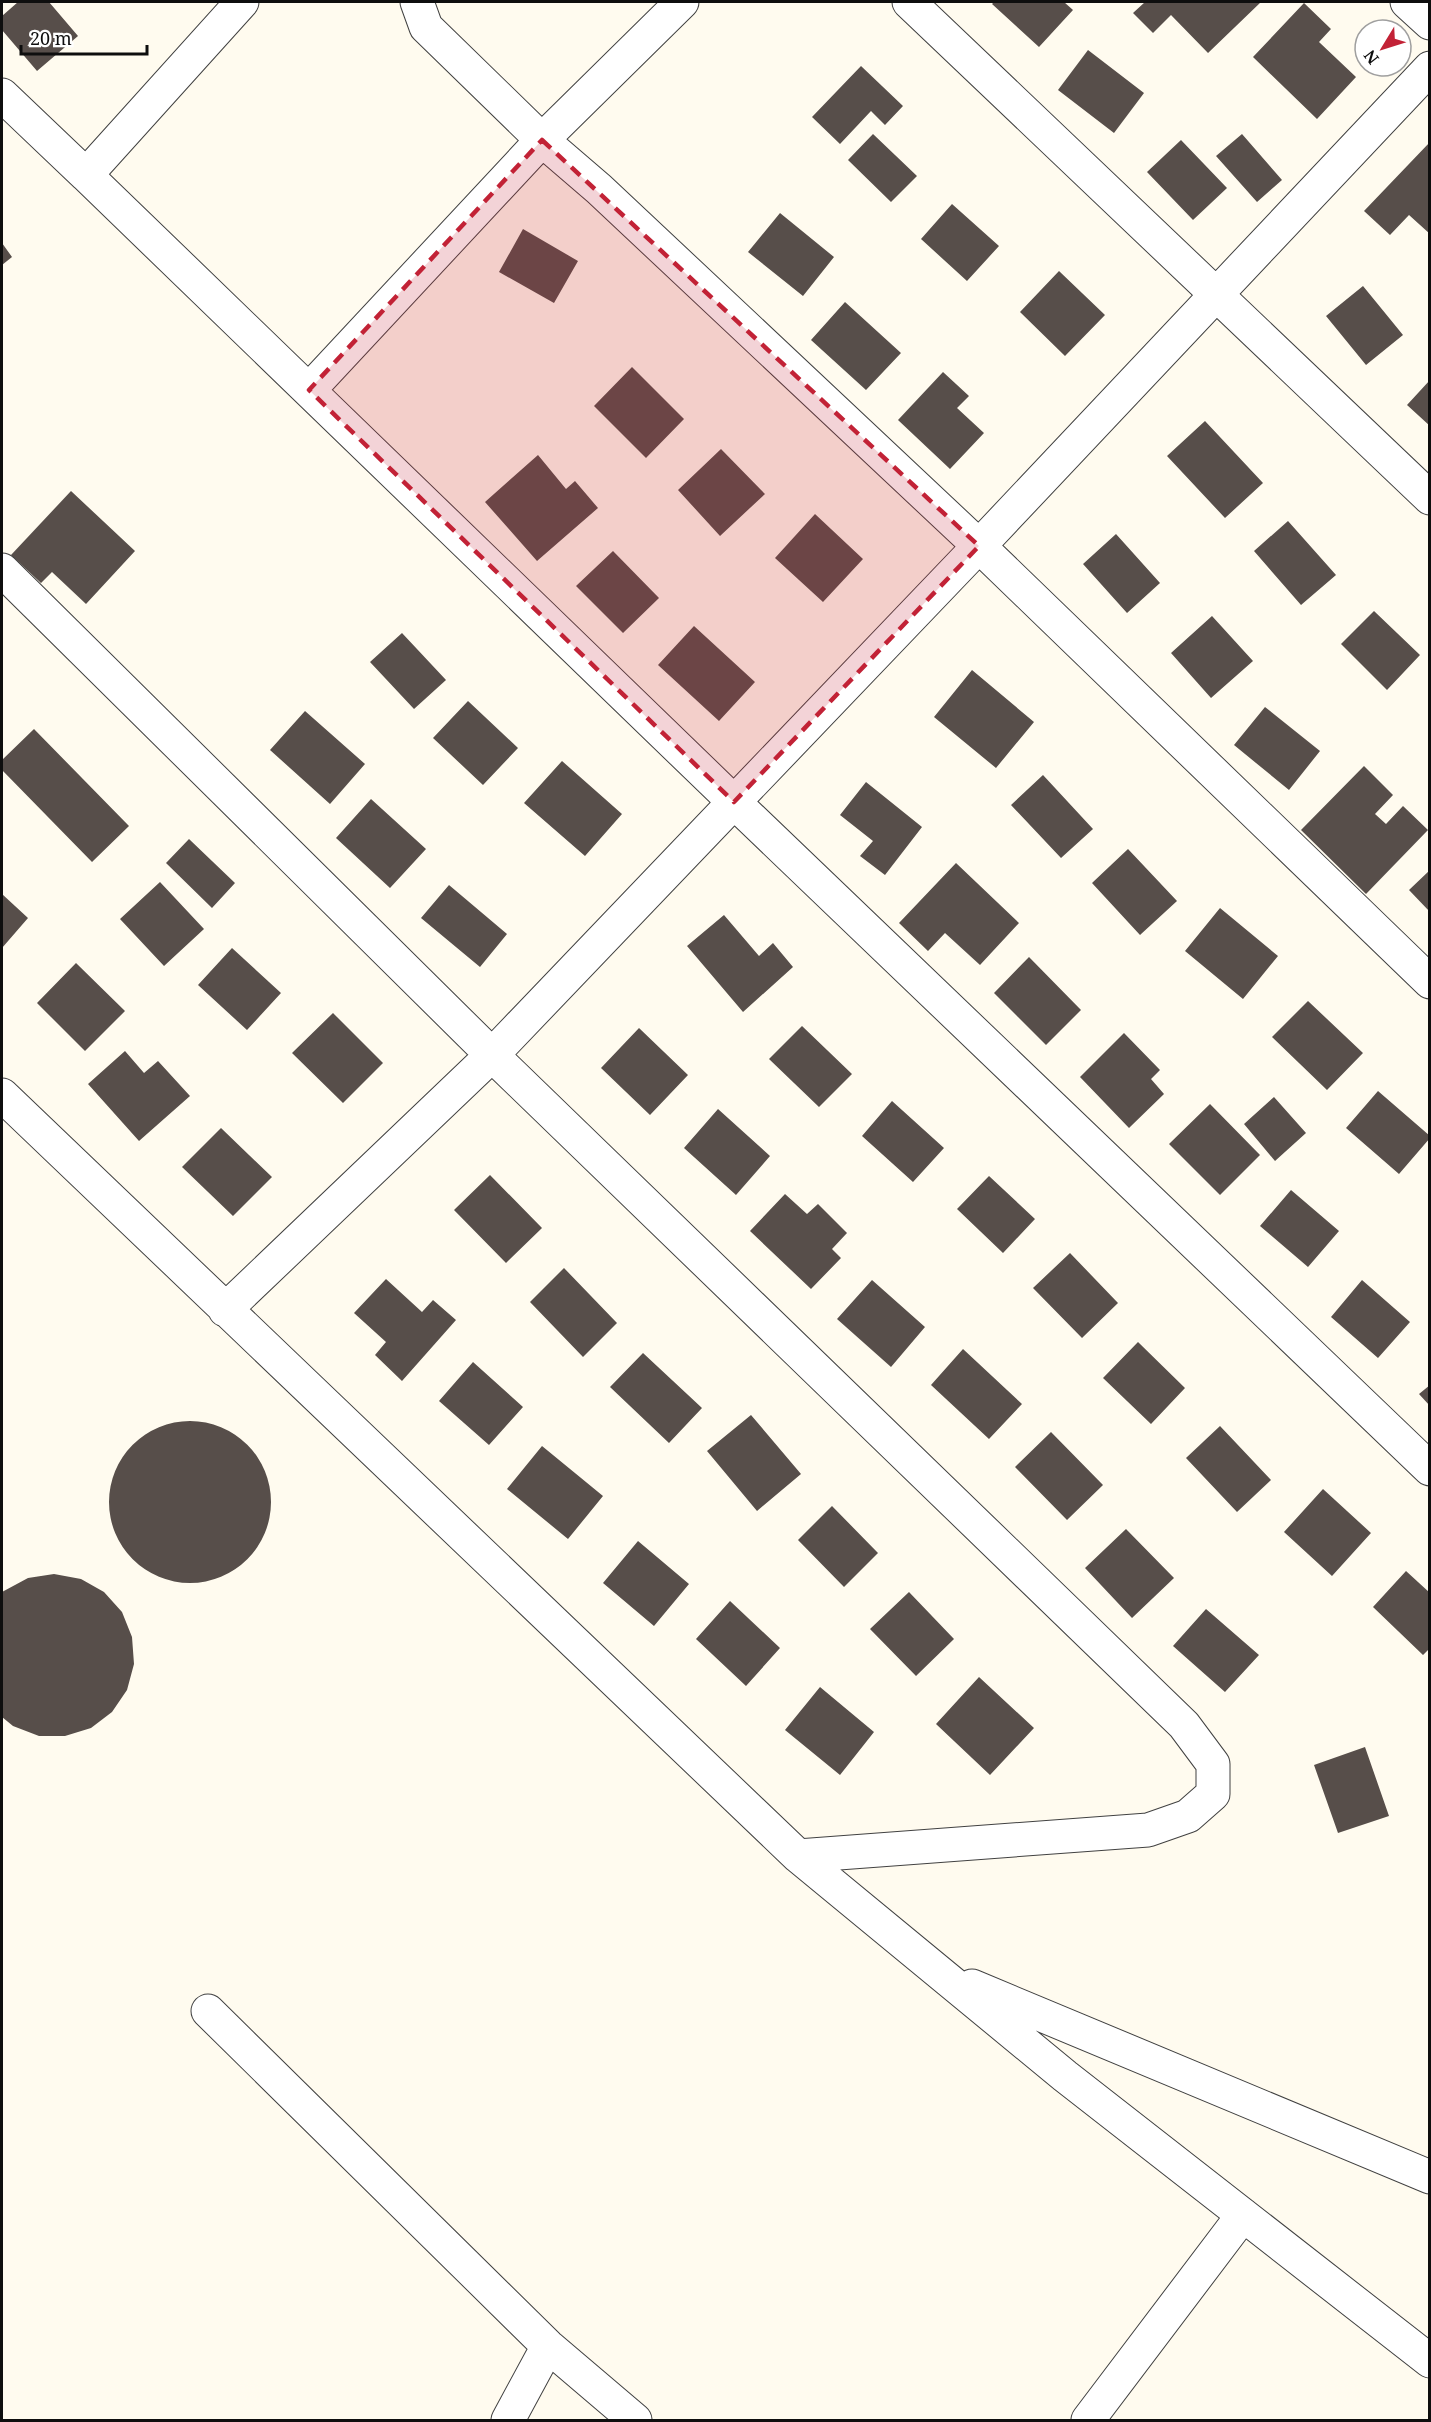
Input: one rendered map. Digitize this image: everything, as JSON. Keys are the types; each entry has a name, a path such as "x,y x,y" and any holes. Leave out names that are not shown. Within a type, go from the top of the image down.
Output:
{"street":[{"path":"86,175 242,2"},
{"path":"417,2 426,27 542,140 599,189 979,546 1430,982"},
{"path":"309,390 542,140 682,2"},
{"path":"909,2 1430,498"},
{"path":"1407,2 1430,23"},
{"path":"225,1310 492,1055 979,546 1214,294 1430,68"},
{"path":"2,95 734,802 1430,1469"},
{"path":"2,570 492,1055 1184,1725 1213,1764 1213,1794 1188,1816 1148,1830 798,1856"},
{"path":"2,1095 798,1856 1065,2076 1430,2361"},
{"path":"941,1974 1430,2177"},
{"path":"208,2011 548,2346 635,2421"},
{"path":"1088,2421 1243,2215"},
{"path":"508,2421 548,2346"}],"highlighted area":[{"path":"542,140 979,546 734,802 309,390"}],"building":[{"path":"18,2 49,2 78,36 37,71 2,30 2,16"},
{"path":"994,2 1064,2 1073,10 1039,47 992,4"},
{"path":"1145,2 1261,2 1208,53 1171,15 1153,33 1133,13"},
{"path":"1304,3 1331,29 1319,42 1355,78 1317,119 1253,57"},
{"path":"1088,50 1144,93 1114,133 1058,90"},
{"path":"861,66 903,106 885,125 871,111 840,144 812,117"},
{"path":"873,134 917,176 891,202 848,160"},
{"path":"1242,134 1282,180 1257,202 1216,156"},
{"path":"1181,140 1227,188 1193,220 1147,172"},
{"path":"1430,142 1430,234 1409,215 1390,235 1364,211"},
{"path":"952,204 999,246 967,281 921,239"},
{"path":"780,213 834,257 803,296 748,252"},
{"path":"523,229 578,261 554,303 499,272"},
{"path":"2,243 12,257 2,265"},
{"path":"1059,271 1105,315 1065,356 1020,312"},
{"path":"1363,286 1403,335 1366,365 1326,316"},
{"path":"845,302 901,353 866,390 811,340"},
{"path":"632,367 684,419 646,458 594,406"},
{"path":"943,372 969,396 957,408 984,433 950,469 898,420"},
{"path":"1430,380 1430,426 1407,405"},
{"path":"1205,421 1263,483 1225,518 1167,456"},
{"path":"721,449 765,494 720,536 678,490"},
{"path":"538,455 566,489 575,481 598,508 537,561 485,502"},
{"path":"71,491 135,551 86,604 52,572 41,583 11,555"},
{"path":"815,514 863,559 823,602 775,558"},
{"path":"1288,521 1336,575 1301,605 1254,551"},
{"path":"1116,534 1160,583 1127,613 1083,564"},
{"path":"613,551 659,598 623,633 576,586"},
{"path":"1374,611 1420,655 1387,690 1341,644"},
{"path":"1212,616 1253,661 1211,698 1171,653"},
{"path":"694,626 755,682 719,721 658,665"},
{"path":"402,633 446,680 414,709 370,662"},
{"path":"972,670 1034,722 996,768 934,717"},
{"path":"468,701 518,748 483,785 433,738"},
{"path":"1265,707 1320,751 1289,790 1234,745"},
{"path":"305,711 365,764 330,804 270,750"},
{"path":"34,729 129,826 92,862 2,770 2,760"},
{"path":"562,761 622,814 585,856 524,803"},
{"path":"1364,766 1393,795 1375,814 1386,824 1403,806 1428,830 1366,894 1301,830"},
{"path":"1043,775 1093,829 1061,858 1011,805"},
{"path":"866,782 922,827 885,875 860,856 873,841 840,815"},
{"path":"371,799 426,849 390,888 336,838"},
{"path":"189,839 235,883 212,908 166,863"},
{"path":"1128,849 1177,901 1140,935 1092,883"},
{"path":"956,863 1019,923 980,965 945,933 928,951 899,923"},
{"path":"1430,870 1430,912 1409,890"},
{"path":"160,882 204,929 164,966 120,919"},
{"path":"449,885 507,934 480,967 421,918"},
{"path":"2,894 28,918 2,948"},
{"path":"1220,908 1278,956 1243,999 1185,951"},
{"path":"724,915 759,956 773,943 793,967 743,1012 687,946"},
{"path":"232,948 281,993 247,1030 198,985"},
{"path":"1029,957 1081,1010 1046,1045 994,993"},
{"path":"76,963 125,1011 85,1051 37,1003"},
{"path":"1308,1001 1363,1053 1327,1090 1272,1037"},
{"path":"333,1013 383,1063 343,1103 292,1053"},
{"path":"802,1026 852,1074 819,1107 769,1059"},
{"path":"639,1028 688,1075 650,1115 601,1068"},
{"path":"1124,1033 1160,1070 1151,1079 1164,1094 1129,1128 1080,1077"},
{"path":"125,1051 144,1073 158,1061 190,1096 139,1141 88,1084"},
{"path":"1378,1091 1430,1136 1399,1174 1346,1128"},
{"path":"1274,1097 1306,1133 1275,1161 1244,1124"},
{"path":"892,1101 944,1148 913,1182 862,1136"},
{"path":"1210,1104 1260,1155 1220,1195 1169,1144"},
{"path":"718,1109 770,1156 736,1195 684,1148"},
{"path":"221,1128 272,1177 233,1216 182,1167"},
{"path":"490,1175 542,1228 506,1263 454,1210"},
{"path":"989,1176 1035,1219 1003,1253 957,1209"},
{"path":"1291,1190 1339,1231 1308,1267 1260,1226"},
{"path":"785,1194 807,1214 818,1204 847,1233 832,1249 841,1258 811,1289 750,1231"},
{"path":"1070,1253 1118,1303 1082,1338 1033,1288"},
{"path":"564,1268 617,1323 583,1357 530,1302"},
{"path":"386,1279 422,1312 433,1300 456,1320 402,1381 375,1355 386,1342 354,1313"},
{"path":"872,1280 925,1327 891,1367 837,1319"},
{"path":"1362,1280 1410,1322 1378,1358 1331,1317"},
{"path":"1138,1342 1185,1388 1151,1424 1103,1378"},
{"path":"963,1349 1022,1404 989,1439 931,1385"},
{"path":"643,1353 702,1408 669,1443 610,1387"},
{"path":"473,1362 523,1407 489,1445 439,1401"},
{"path":"1430,1385 1430,1406 1419,1394"},
{"path":"751,1415 801,1474 757,1511 707,1451"},
{"path":"190,1421 221,1427 247,1445 265,1471 271,1502 265,1533 247,1559 221,1577 190,1583 159,1577 133,1559 115,1533 109,1502 115,1471 133,1445 159,1427"},
{"path":"1220,1426 1271,1480 1237,1512 1186,1458"},
{"path":"1051,1432 1103,1485 1067,1520 1015,1467"},
{"path":"542,1446 603,1496 568,1539 507,1489"},
{"path":"1323,1489 1371,1533 1332,1576 1284,1532"},
{"path":"832,1506 878,1553 844,1587 798,1540"},
{"path":"1126,1529 1174,1578 1132,1618 1085,1568"},
{"path":"638,1541 689,1584 654,1626 603,1583"},
{"path":"1406,1571 1430,1593 1430,1648 1423,1655 1373,1607"},
{"path":"54,1574 81,1579 104,1592 122,1612 132,1637 134,1664 127,1690 112,1712 91,1728 65,1736 39,1736 13,1726 2,1717 2,1592 28,1578"},
{"path":"909,1592 954,1639 916,1676 870,1629"},
{"path":"730,1601 780,1648 746,1686 696,1639"},
{"path":"1206,1609 1259,1655 1225,1692 1173,1646"},
{"path":"979,1677 1034,1728 990,1775 936,1724"},
{"path":"820,1687 874,1732 840,1775 785,1730"},
{"path":"1365,1747 1389,1816 1338,1833 1314,1765"}]}
